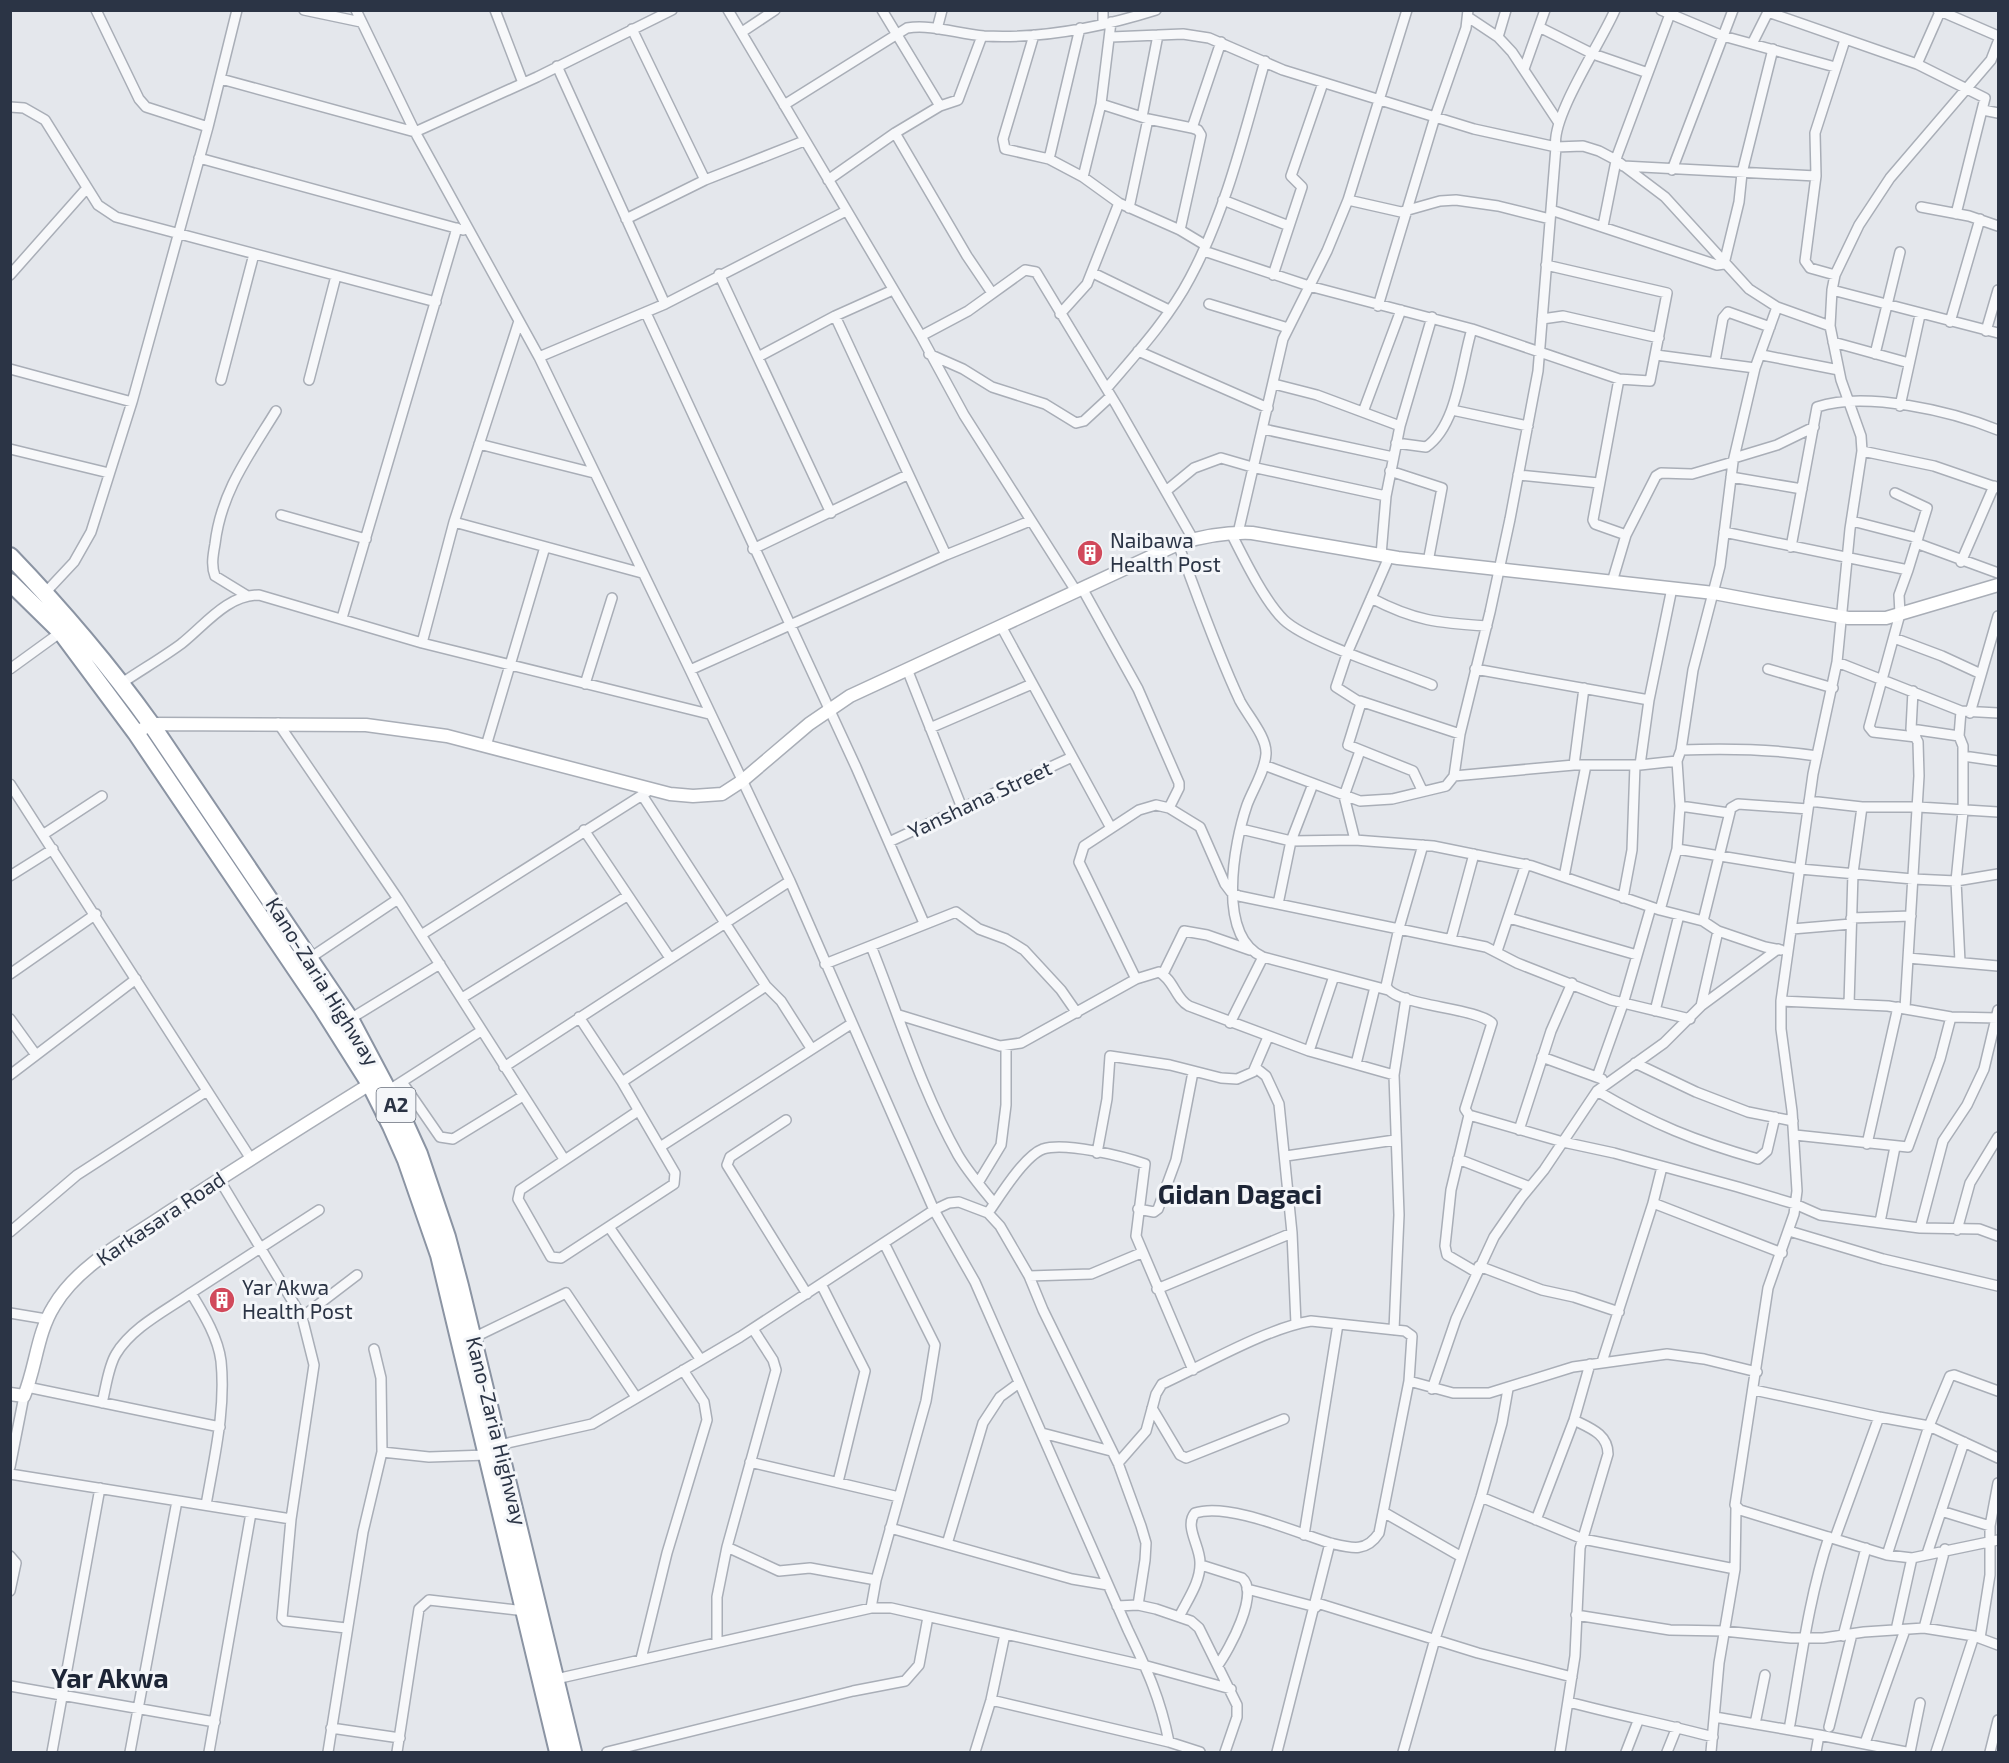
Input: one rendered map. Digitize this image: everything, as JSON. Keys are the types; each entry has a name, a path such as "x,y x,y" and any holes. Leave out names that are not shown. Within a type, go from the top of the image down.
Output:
{"highway":[{"name":"Kano-Zaria Highway","path":"10,556 122,683 396,1086 440,1215 473,1338 525,1611 558,1752"},
{"name":"Kano-Zaria Highway","path":"10,582 61,632 136,733 322,1008 370,1084 406,1160 429,1221 556,1679 573,1752"}],"street":[{"path":"96,10 140,99 146,106 208,127"},
{"path":"45,593 82,550 109,473 132,402 221,79 237,10"},
{"path":"304,10 361,22"},
{"path":"356,10 416,132 539,357 790,881 934,1210 975,1282 1108,1586 1147,1666 1161,1702 1169,1742"},
{"path":"495,10 523,83"},
{"path":"221,79 416,132 672,10"},
{"path":"728,10 921,336 929,354 1030,521 1079,590 1138,689 1179,783 1179,788 1169,808"},
{"path":"742,32 776,10"},
{"path":"882,10 940,106"},
{"path":"937,29 942,10"},
{"path":"1083,177 1101,104 1111,37 1103,10"},
{"path":"784,105 895,33 918,27 982,36 1034,35 1107,23 1156,10"},
{"path":"1407,10 1348,201 1327,251 1288,328 1234,533 1281,618 1311,636 1432,685"},
{"path":"1498,37 1506,10"},
{"path":"1524,69 1545,10"},
{"path":"1264,765 1344,796 1373,801 1446,786 1454,776 1460,734 1499,570 1528,426 1540,351 1556,147 1554,139 1559,123 1615,10"},
{"path":"1686,21 1690,10"},
{"path":"1672,170 1733,10"},
{"path":"1752,44 1768,11 1917,64 1985,98 1956,214"},
{"path":"1917,64 1939,11 1998,36"},
{"path":"1603,226 1618,163 1648,73 1665,12 1723,36 1835,67"},
{"path":"1378,306 1468,14 1498,37 1524,69 1559,123"},
{"path":"1539,27 1593,54 1648,73"},
{"path":"1049,159 1080,28"},
{"path":"632,30 705,180"},
{"path":"1111,37 1183,34 1221,42 1283,70 1435,117 1556,147 1583,146 1618,163 1678,209 1724,264 1749,289 1777,307 1830,326"},
{"path":"1034,35 1003,145 1012,152 1049,159 1083,177 1119,203 1180,230 1204,248 1273,275 1378,306 1432,317 1472,329 1619,379 1650,381 1668,296 1665,291 1546,265"},
{"path":"1129,208 1158,35"},
{"path":"828,180 895,133 940,106 954,102 961,96 982,36"},
{"path":"1836,275 1806,265 1816,176 1815,133 1845,40"},
{"path":"1192,128 1221,42"},
{"path":"1711,1752 1724,1631 1735,1569 1735,1500 1757,1372 1768,1288 1782,1253 1796,1204 1797,1160 1781,1029 1781,1001 1817,756 1837,662 1847,558 1862,451 1861,436 1839,370 1830,326 1832,290 1836,275 1860,225 1890,178 1968,89 1995,62 1998,42"},
{"path":"1724,264 1739,202 1742,173 1773,49"},
{"path":"929,354 963,369 992,387 1045,404 1076,423 1084,421 1109,392 1190,280 1223,200 1265,61"},
{"path":"557,66 665,304"},
{"path":"1273,275 1302,187 1291,176 1323,83"},
{"path":"1101,104 1145,118 1198,130 1201,135 1180,230"},
{"path":"10,107 24,108 45,120 98,205 116,217 436,302"},
{"path":"1983,110 1998,113"},
{"path":"895,133 967,256 993,293"},
{"path":"626,219 705,180 804,141"},
{"path":"199,158 470,231"},
{"path":"1618,163 1672,170 1816,176"},
{"path":"10,275 87,188"},
{"path":"1223,200 1288,226"},
{"path":"1348,201 1386,210 1409,211 1440,201 1456,200 1550,214 1603,226 1717,265 1724,264"},
{"path":"1060,314 1080,293 1093,273 1119,203"},
{"path":"1921,207 1980,219 1998,226"},
{"path":"539,357 665,304 719,274 846,211"},
{"path":"1950,322 1980,219"},
{"path":"342,618 457,228"},
{"path":"1875,354 1900,252"},
{"path":"221,380 254,254"},
{"path":"921,336 968,311 1025,270 1033,270 1109,392 1193,539"},
{"path":"1093,273 1169,310"},
{"path":"719,274 831,513"},
{"path":"309,380 336,276"},
{"path":"758,357 835,316 893,290"},
{"path":"1832,290 1920,315 1998,333"},
{"path":"1986,331 1998,290"},
{"path":"1209,304 1288,328"},
{"path":"1597,1077 1623,1004 1637,955 1677,849 1680,807 1677,761 1682,750 1693,670 1714,593 1733,460 1755,368 1762,355 1777,307"},
{"path":"1363,412 1401,310"},
{"path":"1715,363 1723,318 1728,312 1770,327"},
{"path":"646,313 753,549 829,709 924,923"},
{"path":"1900,406 1920,315"},
{"path":"835,316 946,555"},
{"path":"1542,319 1563,316 1659,338"},
{"path":"1432,317 1400,426 1390,471 1386,496 1385,556 1336,687 1360,701 1460,734"},
{"path":"422,643 454,522 519,321"},
{"path":"1396,443 1426,447 1441,434 1452,410 1472,329"},
{"path":"1833,342 1909,363"},
{"path":"1138,351 1268,408"},
{"path":"1656,355 1755,368"},
{"path":"1762,355 1839,370"},
{"path":"10,369 132,402"},
{"path":"1619,379 1593,523 1626,535"},
{"path":"1274,384 1317,396 1400,426"},
{"path":"1791,547 1817,407 1850,400 1900,406 1944,412 1998,430"},
{"path":"1452,410 1528,426"},
{"path":"246,595 215,576 213,560 218,520 233,482 276,411"},
{"path":"1612,582 1626,535 1656,476 1661,472 1692,474 1777,445 1814,427"},
{"path":"1263,429 1393,457"},
{"path":"479,444 594,473"},
{"path":"10,449 109,473"},
{"path":"1862,451 1934,466 1996,487 1961,562"},
{"path":"1166,491 1194,468 1221,458 1252,467 1386,496"},
{"path":"1390,471 1442,488 1428,562"},
{"path":"753,549 907,475"},
{"path":"1518,475 1599,483"},
{"path":"1731,477 1802,489"},
{"path":"1895,493 1927,508 1899,595 1900,614 1869,727 1870,730 1959,736"},
{"path":"281,515 366,539"},
{"path":"690,670 946,555 1030,521"},
{"path":"1852,521 1917,541 1961,562 1998,573"},
{"path":"454,522 642,573"},
{"path":"1724,532 1908,570"},
{"path":"136,733 151,724 366,725 447,736 646,792 693,796 722,794 742,781 829,709 849,696 1178,544 1193,539 1234,533 1428,562 1714,593 1843,617 1886,618 1998,585"},
{"path":"1178,544 1227,673 1266,747 1264,765 1246,808 1231,892 1240,933 1251,950"},
{"path":"486,746 512,666 545,547"},
{"path":"1623,898 1632,850 1638,765 1672,588"},
{"path":"122,683 181,644 230,602 246,595 259,595 286,601 422,643 709,714"},
{"path":"585,684 612,598"},
{"path":"1371,598 1413,618 1432,622 1487,626"},
{"path":"1960,962 1956,880 1963,811 1963,756 1959,736 1998,616"},
{"path":"1001,626 1111,828"},
{"path":"10,669 61,632"},
{"path":"1894,638 1981,674"},
{"path":"1988,650 1998,655"},
{"path":"1837,662 1966,712 1998,713"},
{"path":"906,669 962,808"},
{"path":"1475,669 1649,700"},
{"path":"1768,669 1833,688"},
{"path":"930,728 1032,684"},
{"path":"1575,765 1584,688"},
{"path":"1867,1144 1902,1008 1908,957 1918,807 1918,742 1913,733 1913,691"},
{"path":"1360,701 1360,709 1348,742 1360,751 1413,771 1422,790"},
{"path":"278,723 398,899 564,1159"},
{"path":"1682,750 1755,749 1817,756"},
{"path":"1355,840 1344,796 1360,751"},
{"path":"1963,756 1998,761"},
{"name":"Yanshana Street","path":"889,842 1072,757"},
{"path":"1454,776 1575,765 1638,765 1677,761"},
{"path":"1564,877 1586,765"},
{"path":"1278,903 1291,841 1313,784"},
{"path":"11,785 96,914 251,1159"},
{"path":"421,935 646,792"},
{"path":"646,792 766,986 781,1002 811,1048"},
{"path":"44,834 102,796"},
{"path":"1703,921 1729,813 1731,808 1738,804 1918,807 1998,812"},
{"path":"1136,980 1079,862 1084,846 1139,810 1156,805 1169,808 1200,827 1225,884 1231,892 1497,951 1517,963 1623,1004 1690,1019"},
{"path":"1680,807 1729,813"},
{"path":"1849,1004 1853,873 1862,807"},
{"path":"1241,829 1291,841 1355,840 1423,845 1526,864 1655,909 1703,921 1718,932 1778,950 1789,951"},
{"path":"584,830 670,958"},
{"path":"1388,990 1386,986 1399,928 1423,845"},
{"path":"10,876 53,849"},
{"path":"1677,849 1800,870 1913,879 1956,880 1998,874"},
{"path":"1451,939 1474,854"},
{"path":"1497,951 1526,864"},
{"path":"504,1067 790,881"},
{"path":"462,998 627,896"},
{"path":"310,958 398,899"},
{"path":"825,964 956,912 989,934 1016,944 1061,990 1077,1013"},
{"path":"10,974 96,914"},
{"path":"1655,1011 1679,915"},
{"path":"1792,929 1911,916"},
{"path":"1509,918 1637,955"},
{"path":"1163,974 1184,931 1207,935 1251,950 1263,957 1489,1020 1492,1023 1465,1109 1469,1115 1796,1204 1820,1215 1920,1228 1979,1229 1998,1236"},
{"path":"1701,1006 1718,932"},
{"path":"871,946 923,1083 945,1131 960,1158 994,1203"},
{"path":"1432,1389 1448,1339 1494,1237 1597,1091 1664,1043 1701,1006 1778,950"},
{"path":"1230,1023 1263,957"},
{"path":"1908,957 1998,966"},
{"path":"350,1019 440,964"},
{"path":"899,1015 1006,1046 1021,1043 1154,972 1163,974 1182,1002 1230,1023 1309,1051 1394,1075"},
{"path":"1309,1051 1334,976"},
{"path":"10,1075 136,979"},
{"path":"1519,1130 1542,1057 1572,983"},
{"path":"622,1082 766,986"},
{"path":"1356,1064 1375,987"},
{"path":"1394,1330 1399,1215 1394,1075 1406,998"},
{"path":"1781,1001 1902,1008 1951,1017 1998,1015 1984,1068 1967,1105 1943,1141 1920,1228"},
{"path":"579,1017 622,1082 675,1173 674,1184 561,1258 547,1253 518,1195 520,1190 638,1111"},
{"path":"1795,1135 1904,1149 1911,1144 1940,1059 1951,1017"},
{"path":"10,1019 36,1055"},
{"path":"660,1148 851,1024"},
{"path":"481,1031 396,1086 445,1140 453,1139 523,1096"},
{"path":"1097,1153 1107,1099 1110,1056 1170,1065 1193,1072 1237,1079 1246,1077 1256,1068 1268,1037"},
{"path":"978,1183 1001,1145 1006,1105 1006,1046"},
{"path":"1542,1057 1609,1081"},
{"path":"1635,1063 1723,1103 1793,1121"},
{"path":"1256,1068 1266,1076 1279,1104 1292,1233 1296,1324"},
{"path":"1138,1209 1156,1211 1161,1202 1176,1160 1193,1072"},
{"name":"Karkasara Road","path":"26,1392 46,1319 62,1293 78,1277 112,1250 219,1179 370,1084"},
{"path":"10,1232 77,1175 207,1091"},
{"path":"1597,1091 1657,1125 1700,1142 1758,1159 1767,1151 1774,1117"},
{"path":"1469,1115 1451,1190 1445,1251 1450,1257 1478,1269 1619,1312"},
{"path":"786,1120 730,1157 727,1165 807,1294"},
{"path":"1957,1230 1970,1183 1998,1137"},
{"path":"1286,1156 1395,1140"},
{"path":"988,1212 1022,1166 1043,1149 1071,1147 1145,1164 1136,1236 1141,1253 1193,1370"},
{"path":"1880,1222 1895,1148"},
{"path":"1458,1159 1530,1186"},
{"path":"1602,1362 1653,1203 1662,1167"},
{"path":"219,1179 302,1317 314,1365 291,1519 282,1618 285,1621 346,1628"},
{"path":"382,1452 429,1457 493,1450 592,1424 753,1329 934,1210 949,1203 959,1202 988,1212 1000,1226 1029,1276 1043,1310 1118,1463 1146,1543 1138,1605"},
{"path":"1653,1203 1782,1253"},
{"path":"102,1403 115,1356 134,1333 319,1210"},
{"path":"609,1227 701,1360"},
{"path":"1789,1230 1882,1259 1998,1286"},
{"path":"1157,1289 1292,1233"},
{"path":"871,1608 890,1528 926,1401 935,1345 884,1243"},
{"path":"1029,1276 1091,1274 1141,1253"},
{"path":"302,1317 357,1275"},
{"path":"821,1284 865,1371 838,1482"},
{"path":"192,1293 213,1333 221,1361 220,1427 206,1505"},
{"path":"473,1338 566,1293 636,1397"},
{"path":"10,1313 46,1319"},
{"path":"1118,1463 1143,1436 1162,1384 1296,1324 1311,1321 1405,1331 1414,1341 1409,1382 1385,1513 1379,1533 1368,1547 1349,1548 1235,1513 1201,1511 1192,1515 1191,1525 1201,1565 1193,1590 1180,1615"},
{"path":"1304,1535 1338,1324"},
{"path":"717,1641 717,1597 727,1547 776,1370 773,1360 753,1329"},
{"path":"328,1752 363,1532 382,1452 381,1378 374,1349"},
{"path":"1409,1382 1432,1389 1470,1395 1508,1389 1534,1377 1590,1364 1667,1354 1704,1359 1757,1372"},
{"path":"1536,1520 1575,1420 1590,1364"},
{"path":"641,1659 666,1553 707,1420 704,1402 683,1370"},
{"path":"1887,1555 1929,1426 1950,1376 1954,1375 1998,1391"},
{"path":"947,1544 983,1423 1000,1397 1019,1383"},
{"path":"1403,1752 1460,1556 1481,1497 1502,1423 1508,1389"},
{"path":"1754,1390 1879,1418 1929,1426 1998,1458"},
{"path":"10,1394 26,1392 102,1403 220,1427"},
{"path":"10,1467 26,1392"},
{"path":"1152,1408 1180,1455 1186,1458 1284,1419"},
{"path":"1790,1724 1804,1639 1821,1561 1879,1418"},
{"path":"1560,1752 1572,1677 1583,1539 1608,1454 1608,1445 1599,1433 1575,1420"},
{"path":"1042,1433 1111,1451"},
{"path":"1927,1554 1964,1442"},
{"path":"750,1462 899,1497"},
{"path":"10,1474 291,1519"},
{"path":"1936,1752 1977,1637 1990,1575 1994,1540 1990,1526 1998,1483"},
{"path":"52,1752 100,1488"},
{"path":"1481,1497 1583,1539 1735,1569"},
{"path":"130,1752 177,1501"},
{"path":"1736,1508 1887,1555 1912,1558 1994,1540"},
{"path":"1941,1511 1990,1526"},
{"path":"209,1752 250,1513"},
{"path":"1385,1513 1460,1556"},
{"path":"890,1528 1072,1579 1108,1586"},
{"path":"1277,1752 1317,1605 1330,1543"},
{"path":"727,1547 779,1571 810,1568 876,1581"},
{"path":"1830,1727 1866,1548"},
{"path":"1924,1628 1945,1549"},
{"path":"10,1556 16,1563 10,1591"},
{"path":"1865,1743 1900,1630 1912,1558"},
{"path":"1201,1565 1242,1578 1246,1582 1247,1589 1236,1637 1218,1665"},
{"path":"1247,1589 1317,1605 1478,1653 1572,1677"},
{"path":"397,1752 419,1609 422,1604 429,1600 525,1611"},
{"path":"1117,1606 1138,1605 1180,1615 1199,1628 1238,1706 1237,1717 1225,1752"},
{"path":"556,1679 871,1608 891,1608 1147,1666 1231,1689"},
{"path":"1576,1615 1670,1630 1724,1631 1804,1639 1924,1628 1977,1637 1998,1645"},
{"path":"608,1752 853,1691 905,1682 918,1665 928,1617"},
{"path":"975,1752 991,1700 1005,1634"},
{"path":"1755,1724 1765,1675"},
{"path":"10,1686 215,1722"},
{"path":"991,1700 1169,1742 1200,1752"},
{"path":"1569,1702 1638,1721 1677,1727 1713,1737"},
{"path":"1715,1717 1908,1752 1920,1703"},
{"path":"1990,1752 1998,1720"},
{"path":"1626,1752 1638,1721"},
{"path":"1667,1752 1677,1727"},
{"path":"331,1728 400,1738"},
{"path":"1816,1752 1819,1735"}],"place":[{"name":"Naibawa Health Post","path":"1090,553"},
{"name":"Yar Akwa Health Post","path":"222,1300"}],"district":[{"name":"Gidan Dagaci","path":"1240,1195"},
{"name":"Yar Akwa","path":"110,1679"}]}
